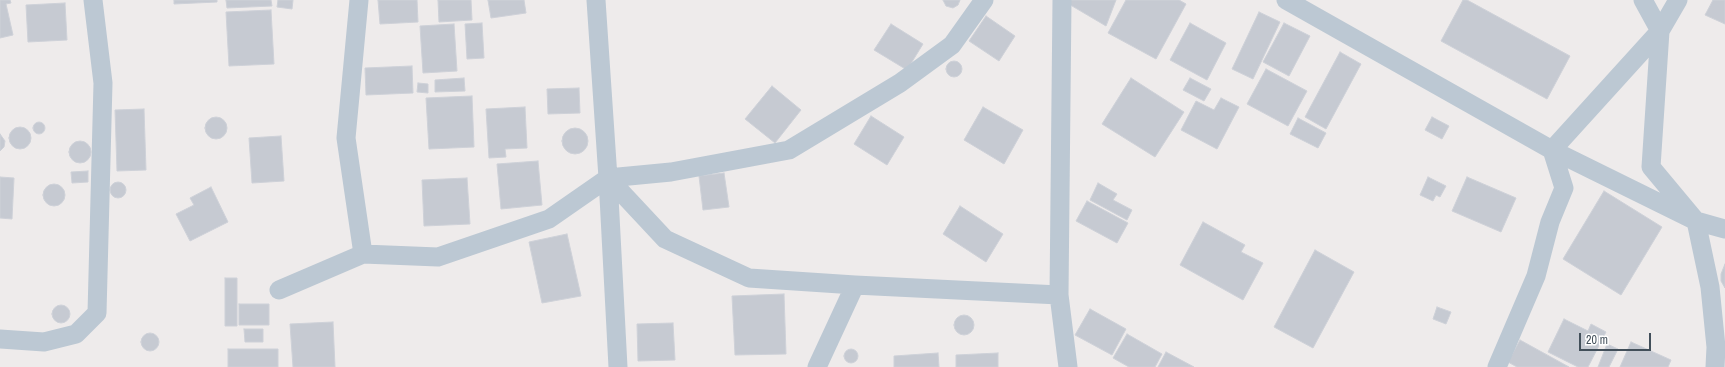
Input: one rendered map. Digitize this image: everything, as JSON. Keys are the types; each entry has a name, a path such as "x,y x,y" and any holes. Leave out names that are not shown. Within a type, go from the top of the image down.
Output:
{"street":[{"path":"0,339 44,342 76,334 97,313 103,83 93,0"},
{"path":"359,0 346,138 363,254"},
{"path":"596,0 608,178 618,367"},
{"path":"279,290 363,254 438,257 549,219 608,178 671,172 789,150 900,83 952,45 984,0"},
{"path":"1062,0 1059,296 1068,367"},
{"path":"1286,0 1552,150 1696,221 1725,229"},
{"path":"1643,0 1660,31 1651,167 1696,221 1710,287 1716,347 1715,367"},
{"path":"1552,150 1660,31 1678,0"},
{"path":"1497,367 1536,276 1550,222 1564,188 1552,150"},
{"path":"608,178 665,239 749,278 1059,296"},
{"path":"817,367 855,285"}],"building":[{"path":"0,0 10,0 11,3 6,4 13,35 0,38"},
{"path":"174,0 217,0 217,2 174,4"},
{"path":"226,0 271,0 272,6 227,8"},
{"path":"278,0 293,0 292,9 277,7"},
{"path":"378,0 417,0 418,22 380,24"},
{"path":"438,0 471,0 472,20 439,22"},
{"path":"488,0 524,0 526,13 491,18"},
{"path":"943,0 960,0 958,5 953,8 946,6"},
{"path":"1067,0 1116,0 1106,26 1067,3"},
{"path":"1126,0 1179,0 1186,4 1156,59 1108,33"},
{"path":"1463,0 1467,0 1570,56 1547,99 1441,41"},
{"path":"1713,0 1725,0 1725,24 1705,15"},
{"path":"65,3 67,40 28,42 26,5"},
{"path":"271,10 274,64 229,66 226,12"},
{"path":"1259,12 1280,22 1253,79 1232,69"},
{"path":"986,16 1015,36 999,61 969,41"},
{"path":"482,23 484,58 467,59 465,24"},
{"path":"1190,23 1226,43 1207,80 1170,60"},
{"path":"1284,23 1310,36 1289,76 1263,62"},
{"path":"454,24 457,71 423,73 420,26"},
{"path":"891,24 923,44 907,70 874,50"},
{"path":"1340,52 1361,64 1326,129 1305,117"},
{"path":"951,61 957,61 962,66 960,75 957,77 951,77 946,72 946,66"},
{"path":"412,66 413,93 366,95 365,68"},
{"path":"1266,69 1307,91 1288,126 1247,104"},
{"path":"464,78 465,91 435,92 435,80"},
{"path":"1131,78 1184,112 1155,157 1102,124"},
{"path":"1190,78 1211,89 1204,101 1183,90"},
{"path":"418,83 428,84 428,93 417,92"},
{"path":"772,86 801,110 775,143 745,119"},
{"path":"579,88 580,113 548,114 547,89"},
{"path":"472,96 474,147 429,149 426,98"},
{"path":"1221,98 1239,107 1217,149 1181,130 1196,101 1214,110"},
{"path":"525,107 527,148 505,149 506,157 489,158 486,109"},
{"path":"983,107 1023,130 1004,164 964,140"},
{"path":"144,109 146,170 117,171 115,110"},
{"path":"871,116 904,137 887,165 854,144"},
{"path":"216,117 224,120 227,128 224,136 216,139 208,136 205,128 208,120"},
{"path":"1432,117 1449,126 1442,139 1425,130"},
{"path":"1298,118 1326,133 1318,148 1290,134"},
{"path":"39,122 43,124 45,128 43,132 39,134 35,132 33,128 35,124"},
{"path":"20,127 28,130 31,138 28,146 20,149 12,146 9,138 12,130"},
{"path":"575,128 584,132 588,141 584,150 575,154 566,150 562,141 566,132"},
{"path":"0,134 5,141 4,147 0,151"},
{"path":"281,136 284,181 252,183 249,138"},
{"path":"76,141 84,141 91,148 91,156 84,163 76,163 69,156 69,148"},
{"path":"538,161 542,205 501,209 497,164"},
{"path":"88,171 88,182 72,183 71,172"},
{"path":"724,173 729,207 703,210 699,176"},
{"path":"0,177 14,178 12,219 0,218"},
{"path":"1428,177 1446,186 1440,197 1436,195 1433,201 1420,195"},
{"path":"1467,177 1516,198 1501,232 1452,211"},
{"path":"467,178 470,224 424,226 422,180"},
{"path":"115,182 121,182 126,187 124,196 121,198 115,198 110,193 110,187"},
{"path":"1098,183 1117,194 1113,200 1132,210 1127,220 1090,200"},
{"path":"54,184 62,187 65,195 62,203 54,206 46,203 43,195 46,187"},
{"path":"211,187 228,222 190,241 176,214 194,205 190,198"},
{"path":"1604,191 1662,227 1621,295 1563,259"},
{"path":"1087,201 1128,223 1117,243 1076,221"},
{"path":"960,206 1003,234 986,262 943,234"},
{"path":"1203,222 1245,245 1241,252 1263,263 1243,300 1180,265"},
{"path":"567,234 581,296 542,303 529,242"},
{"path":"1315,250 1354,272 1313,348 1274,327"},
{"path":"1725,264 1725,288 1721,281 1721,274"},
{"path":"225,278 237,278 237,326 225,326"},
{"path":"784,294 786,354 735,355 732,296"},
{"path":"239,304 269,304 269,325 239,325"},
{"path":"57,305 65,305 70,310 68,321 65,323 57,323 52,318 52,310"},
{"path":"1437,307 1451,312 1446,324 1433,319"},
{"path":"1090,309 1126,329 1112,355 1075,335"},
{"path":"964,315 971,318 974,325 971,332 964,335 957,332 954,325 957,318"},
{"path":"1564,319 1588,331 1591,324 1606,332 1588,367 1578,367 1548,352"},
{"path":"333,322 335,367 293,367 290,324"},
{"path":"673,323 675,360 638,361 637,324"},
{"path":"244,329 263,329 263,342 245,342"},
{"path":"146,333 154,333 159,338 157,349 154,351 146,351 141,346 141,338"},
{"path":"1127,334 1162,354 1155,367 1129,367 1113,358"},
{"path":"1520,340 1569,367 1517,367 1508,362"},
{"path":"1631,342 1671,360 1668,367 1620,367"},
{"path":"1607,344 1618,349 1609,367 1598,367"},
{"path":"228,349 278,349 278,367 228,367"},
{"path":"851,349 856,351 858,356 856,361 851,363 846,361 844,356 846,351"},
{"path":"1166,352 1194,367 1158,367"},
{"path":"938,353 939,367 894,367 894,356"},
{"path":"998,353 998,367 956,367 956,355"}]}
